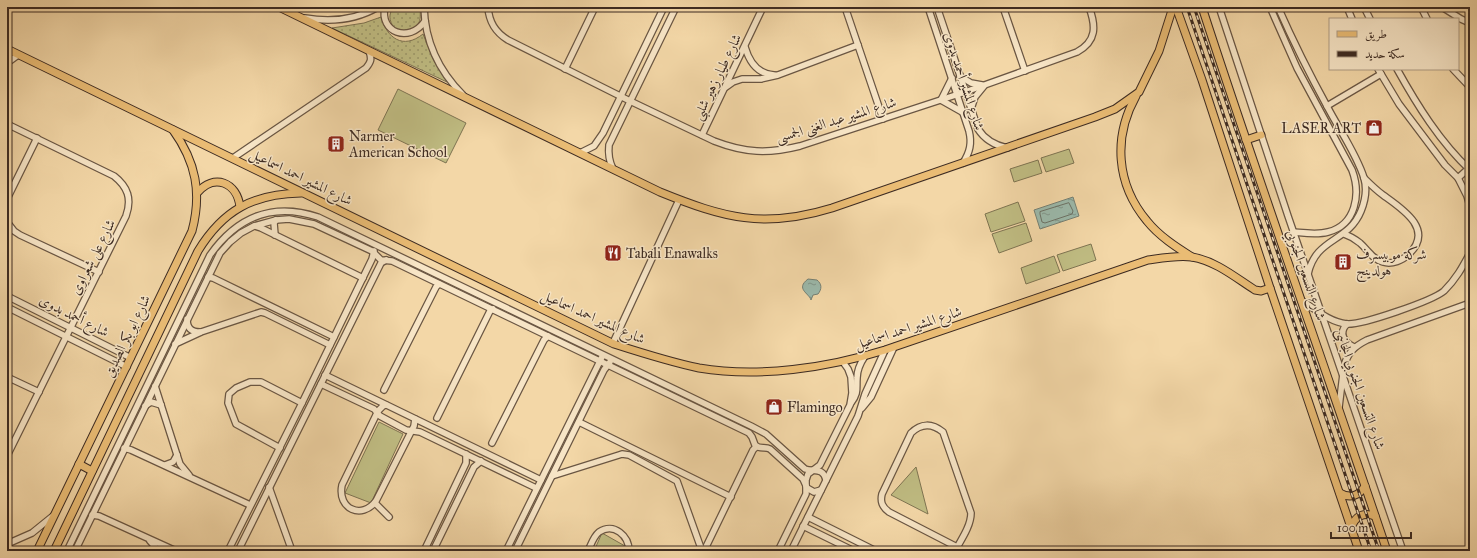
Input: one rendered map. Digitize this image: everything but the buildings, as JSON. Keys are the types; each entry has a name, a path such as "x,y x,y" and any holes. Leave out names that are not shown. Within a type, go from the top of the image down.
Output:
{"main road":[{"path":"279,7 660,192 695,206 749,219 791,218 832,208 1095,117 1122,104 1139,92"},
{"path":"1174,7 1159,51 1129,110 1123,129 1121,143 1123,171 1128,189 1139,211 1147,222 1157,232 1192,258"},
{"path":"1174,7 1227,157 1359,551"},
{"name":"شارع التسعين الجنوبي","path":"1202,7 1387,551"},
{"name":"شارع المشير احمد اسماعيل","path":"7,49 612,342 656,358 700,368 744,372 788,370 843,362 894,347 1148,260 1170,257 1192,258 1220,268 1255,290 1261,291 1270,288"},
{"path":"1122,104 1127,105 1129,110"},
{"name":"شارع ابو بكر الصديق","path":"37,551 187,243 195,219 197,193 194,172 187,152 172,128"},
{"path":"1246,140 1261,135"},
{"path":"197,193 203,186 211,182 220,182 235,190 239,198 240,207"},
{"name":"شارع ابو بكر الصديق","path":"54,551 198,251 206,238 216,226 240,207 260,198 282,193 303,193"},
{"path":"1170,257 1176,253 1177,247"},
{"path":"79,464 92,471"},
{"path":"1340,494 1351,497 1357,495 1365,486"},
{"path":"1351,528 1357,517 1363,514 1375,516"}],"street":[{"path":"300,17 330,20 345,19 360,15 378,7"},
{"path":"385,7 384,17 387,24 392,30 399,33 407,34 414,32 420,28 425,21"},
{"path":"424,7 425,21 432,50 447,77 466,98"},
{"name":"شارع المشير عبد الغنى الجمسى","path":"488,7 491,24 502,37 621,97 702,135 728,146 748,151 764,152 782,150 883,119 965,92 1077,52 1086,46 1092,38 1094,25 1089,7"},
{"path":"565,69 594,7"},
{"path":"580,153 594,146 599,140 664,7"},
{"path":"613,169 608,158 609,145 676,7"},
{"name":"شارع طيار زهير شلبى","path":"702,135 763,7"},
{"path":"845,7 883,119"},
{"name":"شارع المشير أحمد بدوى","path":"928,7 971,137 969,151 963,163"},
{"name":"شارع المشير أحمد بدوى","path":"937,7 978,129 982,135 993,144 1007,148"},
{"path":"1003,7 1025,71"},
{"name":"شارع التسعين الجنوبي الجانبى","path":"1219,7 1293,232 1404,551"},
{"path":"1270,7 1297,68 1352,170 1356,181 1357,192 1351,213 1338,228 1319,234 1293,232"},
{"path":"1278,7 1364,178 1365,194 1361,211 1357,219 1344,234 1324,246 1318,252 1313,258 1308,274"},
{"path":"1347,7 1352,18"},
{"path":"1364,7 1370,18"},
{"path":"1421,7 1426,18"},
{"path":"1442,7 1458,18"},
{"path":"1459,18 1470,23"},
{"path":"1278,24 1285,22"},
{"path":"725,87 742,79 761,79 778,75 858,45"},
{"path":"744,47 750,62 756,68 766,73 778,75"},
{"path":"233,158 366,68 370,63 371,57 369,51"},
{"path":"7,63 18,55"},
{"path":"1398,70 1433,127 1454,154 1469,170 1458,178"},
{"path":"1454,70 1470,87"},
{"path":"1327,106 1379,72 1399,104 1445,165 1458,178 1470,206"},
{"path":"960,76 971,83 984,85 976,97 971,110"},
{"path":"952,78 941,100 964,113"},
{"name":"شارع على شعراوى","path":"7,124 114,176 126,189 129,203 126,216 99,272 7,456"},
{"path":"1334,138 1342,134"},
{"path":"7,198 37,138"},
{"path":"1344,234 1357,240 1373,258 1387,263 1403,259 1412,251 1416,244 1418,232 1413,219 1364,178"},
{"path":"612,342 679,200"},
{"path":"67,551 210,255 219,243 236,226 258,215 282,211 307,213 318,217 758,429 805,469 820,471 825,476 826,480"},
{"path":"75,551 220,253 241,233 254,226 276,220 289,219 314,224 374,253 378,258 392,261 493,309 749,433 752,437"},
{"path":"276,220 273,226 276,235"},
{"path":"7,222 14,231 20,235 99,272"},
{"path":"254,226 276,235 363,278"},
{"path":"228,551 349,307 374,253 374,247 377,245"},
{"path":"238,551 380,263 389,257 390,251"},
{"path":"1301,300 1322,314 1336,321 1347,324 1360,323 1402,310 1443,292 1457,277 1470,253"},
{"path":"208,277 213,278 334,337"},
{"path":"384,390 436,287 439,284"},
{"name":"شارع أحمد بدوى","path":"7,296 131,358"},
{"path":"1339,407 1342,374 1346,359 1354,347 1367,340 1470,303"},
{"name":"شارع أحمد بدوى","path":"7,307 127,367"},
{"path":"349,307 357,312"},
{"path":"437,418 490,311 493,309"},
{"path":"175,344 201,332 261,312 330,345"},
{"path":"181,317 187,319"},
{"path":"187,319 187,324 190,330 201,332"},
{"path":"1347,324 1342,332 1343,337 1345,341 1354,347"},
{"path":"492,443 544,340 548,336"},
{"path":"791,551 820,490 894,347"},
{"path":"868,396 885,350"},
{"path":"506,551 603,354"},
{"path":"778,551 806,494 806,480 808,474 820,465 847,412 855,389 860,365 865,356"},
{"path":"515,551 604,370 609,365 611,357"},
{"path":"843,362 850,373 855,389 868,396"},
{"path":"325,375 541,480"},
{"path":"7,377 39,392"},
{"path":"280,448 236,424 228,403 229,394 236,388 250,382 261,382 302,403"},
{"path":"321,384 374,409 378,414 406,430 411,432 420,432 536,488"},
{"path":"155,386 180,464 192,478"},
{"path":"139,402 145,406"},
{"path":"145,406 150,402 161,405"},
{"path":"386,405 380,408 342,485 341,491 344,503 352,509 363,511 375,503 414,426 415,419"},
{"path":"847,412 859,413"},
{"path":"579,422 730,497"},
{"path":"923,425 937,427 943,432 970,508 971,518 956,549 889,512 882,504 882,494 911,433 916,428 923,425"},
{"path":"756,447 753,444 752,437 753,432 758,429"},
{"path":"765,447 769,437"},
{"path":"120,440 131,450 250,505"},
{"path":"703,551 753,450 756,447"},
{"path":"756,447 765,447 770,449 803,479 806,488 814,492 820,490"},
{"path":"424,551 466,463 466,454"},
{"path":"165,465 172,462 177,455"},
{"path":"552,476 619,455 629,455 677,481 703,551"},
{"path":"550,460 558,464"},
{"path":"433,551 474,467 480,461"},
{"path":"270,487 290,549"},
{"path":"375,503 388,517"},
{"path":"7,544 32,533 54,514"},
{"path":"92,515 99,516 176,551"},
{"path":"808,517 861,543 867,549 876,551"},
{"path":"803,526 856,551 861,543"},
{"path":"588,551 595,536 600,531 607,529 614,529 624,535 631,550"},
{"path":"148,539 159,551"}],"shaded area":[{"path":"394,7 420,7 420,20 417,26 406,32 394,28 390,17"},
{"path":"381,17 387,31 397,39 409,41 416,39 423,34 434,61 447,82 332,28 364,23"},
{"path":"398,89 466,123 446,163 378,130"},
{"path":"1069,149 1074,163 1046,172 1041,158"},
{"path":"1038,160 1042,173 1014,182 1010,169"},
{"path":"1018,202 1025,221 991,232 985,214"},
{"path":"1026,223 1032,241 999,253 992,234"},
{"path":"1091,244 1096,260 1063,271 1057,255"},
{"path":"1054,256 1060,272 1026,284 1021,268"},
{"path":"379,422 403,434 371,503 345,493"},
{"path":"916,467 928,514 891,495"},
{"path":"602,533 625,546 623,551 594,551"}],"water":[{"path":"1073,197 1079,216 1040,229 1034,210"},
{"path":"808,279 817,280 821,287 818,294 813,295 811,300 803,288 804,282"}],"railway":[{"path":"1187,7 1371,551"},
{"path":"1194,7 1379,551"}],"place":[{"name":"LASER ART","path":"1374,128"},
{"name":"Narmer American School","path":"336,144"},
{"name":"Tabali Enawalks","path":"613,253"},
{"name":"شركة موبيسرف هولدينج","path":"1343,262"},
{"name":"Flamingo","path":"774,407"}]}
